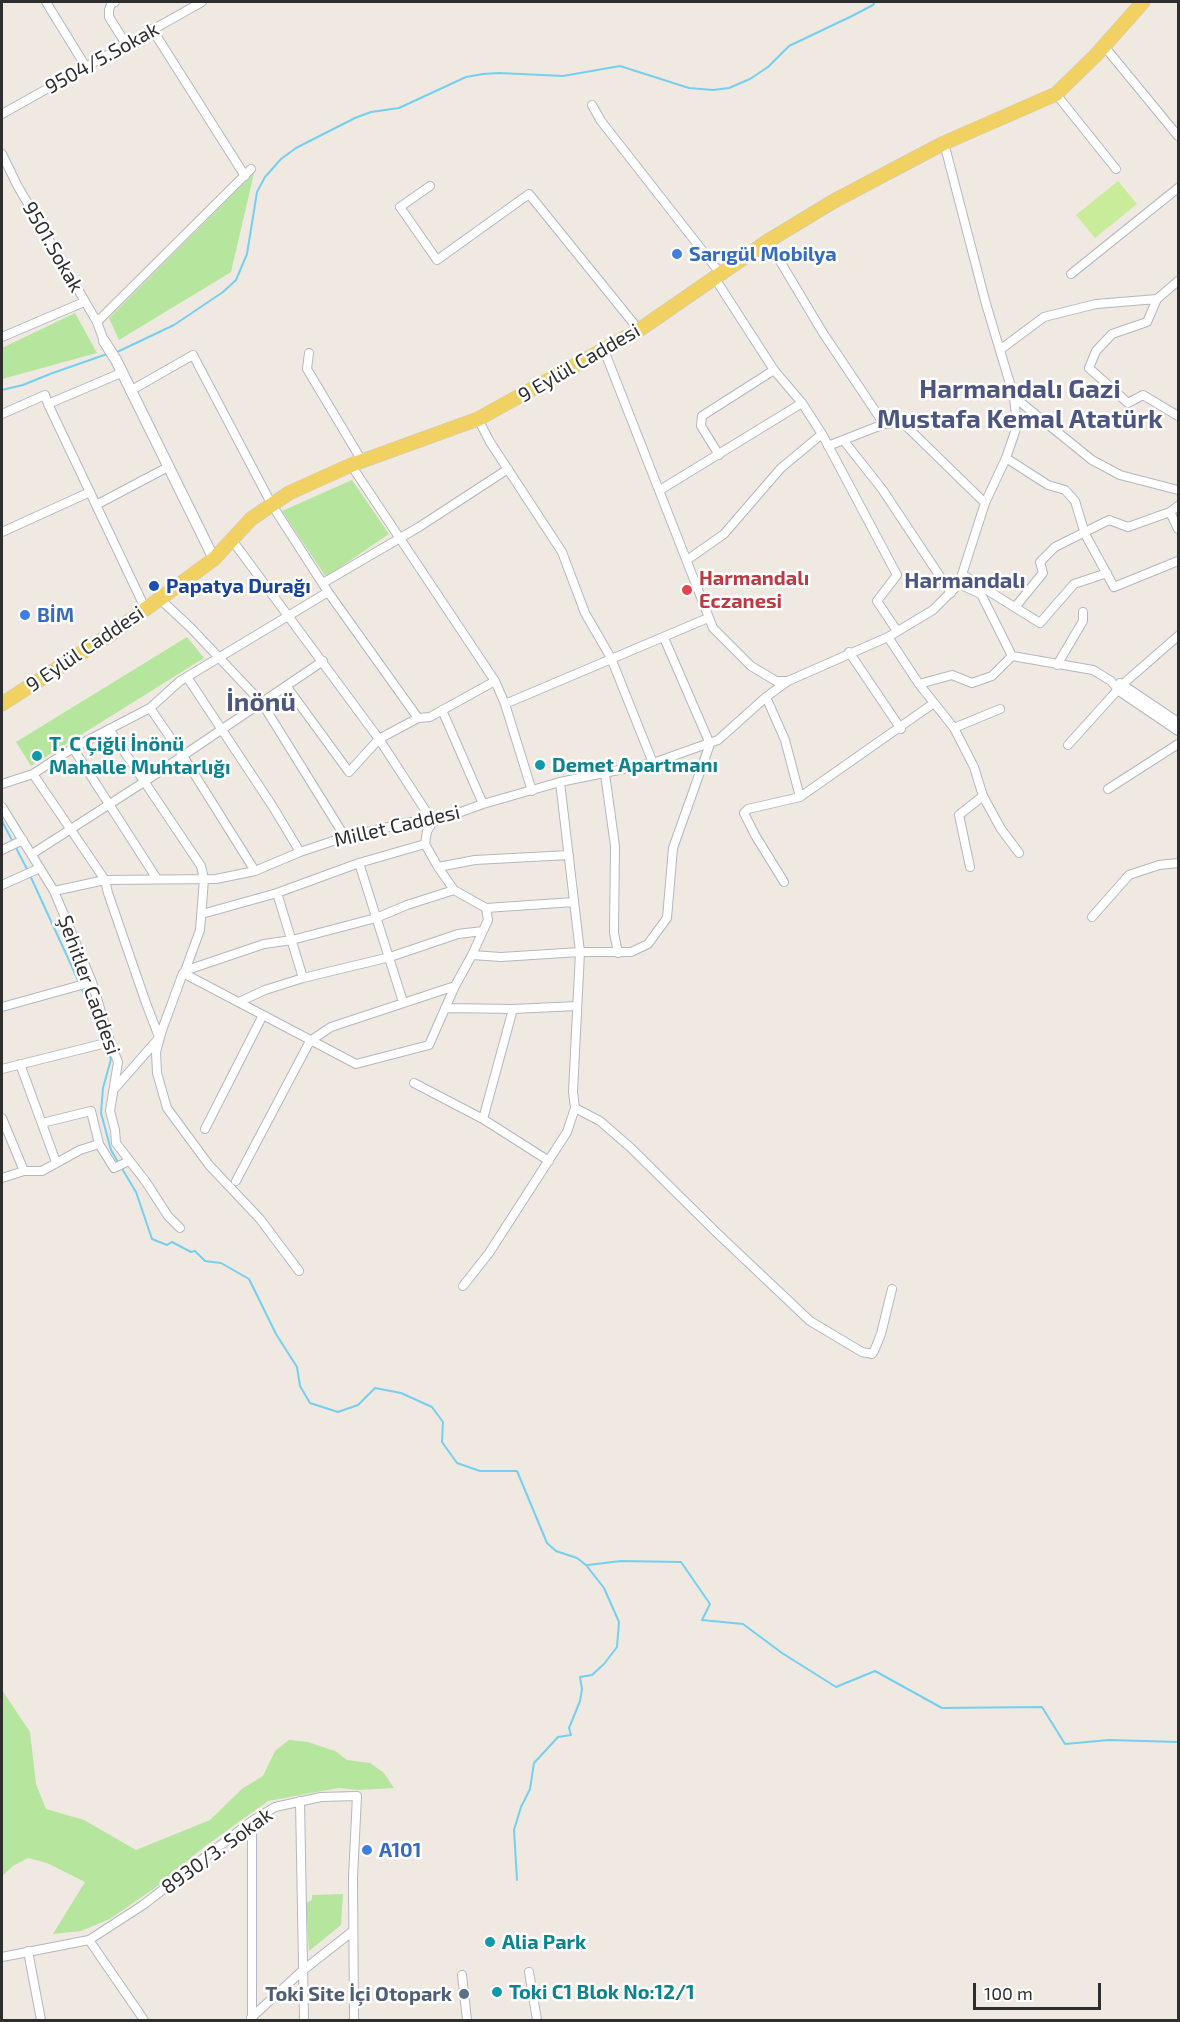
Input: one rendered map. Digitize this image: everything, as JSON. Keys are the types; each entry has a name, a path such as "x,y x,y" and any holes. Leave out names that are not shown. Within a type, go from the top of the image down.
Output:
{"main road":[{"name":"9 Eylül Caddesi","path":"2,704 114,632 214,559 251,519 289,493 356,463 478,419 639,330 717,275 834,201 944,142 1056,94 1104,46 1143,2"}],"street":[{"path":"46,2 86,67"},
{"path":"115,2 111,4 109,10 110,17 126,44"},
{"name":"9504/5.Sokak","path":"2,114 202,2"},
{"path":"152,29 245,176"},
{"path":"1104,46 1179,136"},
{"path":"1056,94 1116,169"},
{"path":"592,105 601,121 717,275 774,370 802,404 822,434 897,575 876,601 897,631"},
{"name":"Millet Caddesi","path":"54,891 105,880 216,879 255,871 300,852 345,837 411,822 433,822 483,804 560,782 653,763 718,740 766,697 788,681 849,652 888,637 933,610 959,584 984,503 1006,458 1017,426 1014,397 986,304 944,142"},
{"name":"9501.Sokak","path":"2,154 97,322 104,341"},
{"path":"97,322 251,169"},
{"path":"430,186 400,207 437,260 529,194 639,330"},
{"path":"1071,273 1179,188"},
{"path":"768,242 823,333 884,424"},
{"path":"1179,281 1157,299 1147,322 1112,334 1096,351 1089,368 1128,403 1143,395 1179,416"},
{"path":"1001,349 1044,317 1096,304 1157,299"},
{"path":"2,337 84,302"},
{"path":"104,341 116,360 214,559"},
{"path":"604,350 713,628 751,666 776,681 788,681"},
{"path":"309,353 307,369 356,463 399,537 495,681 505,704 532,790"},
{"path":"130,391 193,355 272,505 328,592 418,718"},
{"path":"719,455 701,426 702,416 774,370"},
{"path":"48,404 121,373"},
{"path":"2,414 45,395 146,608"},
{"path":"1014,397 1092,460 1120,475 1179,490"},
{"path":"660,490 802,404"},
{"path":"478,419 490,442 562,552 585,613 611,658 653,763"},
{"path":"828,446 884,424 902,422 984,503"},
{"path":"687,560 724,534 781,468 822,434"},
{"path":"844,441 882,489 951,593"},
{"path":"1006,458 1048,484 1065,490 1075,501 1085,534 1114,587 1179,561"},
{"path":"96,504 168,467"},
{"path":"323,583 427,522 508,469"},
{"path":"2,532 90,492"},
{"path":"1016,606 1043,573 1040,562 1055,547 1109,520 1128,527 1170,513 1179,506"},
{"path":"1170,513 1179,529"},
{"path":"232,540 379,739 433,822 427,831 425,844 454,890 486,909 574,902"},
{"path":"963,574 1040,622 1074,584 1107,573"},
{"path":"959,584 981,594 1012,656"},
{"path":"2,784 33,774 73,748 150,708 188,677 328,592"},
{"path":"160,598 262,703 345,837"},
{"path":"1057,665 1083,621 1083,612"},
{"path":"505,704 708,618"},
{"path":"888,637 919,684 954,728 975,767 983,796 1001,829 1019,853"},
{"path":"472,955 536,956 580,952 631,952 648,944 667,918 673,848 710,744 664,638"},
{"path":"1068,745 1121,687 1177,640"},
{"path":"849,652 900,729"},
{"path":"1012,656 1093,670 1179,723"},
{"path":"919,684 952,675 972,683 992,676 1012,656"},
{"path":"32,854 144,782 323,661"},
{"path":"188,677 300,852"},
{"path":"287,687 349,772 379,739 418,718 430,717 495,681"},
{"path":"1121,687 1179,731"},
{"path":"766,697 786,740 800,797"},
{"path":"784,882 754,835 744,813 748,809 800,797 934,703"},
{"path":"150,708 255,871"},
{"path":"954,728 1000,709"},
{"path":"442,710 483,804"},
{"path":"109,729 193,852 201,866 204,879 200,930 156,1052 157,1073 167,1108 209,1165 261,1219 300,1271"},
{"path":"1108,789 1179,744"},
{"path":"73,748 158,879"},
{"path":"33,774 105,880 160,1038"},
{"path":"605,774 615,846 614,933 618,953"},
{"path":"463,1286 489,1253 549,1161 567,1132 575,1108 573,1092 580,952 560,782"},
{"path":"970,867 959,815 983,796"},
{"name":"Şehitler Caddesi","path":"2,807 21,841 32,854 37,869 54,891 92,982 109,1042 118,1062 110,1111 116,1143 127,1162 160,1201 168,1216 180,1228"},
{"path":"5,848 21,841"},
{"path":"202,914 277,893 359,863 425,844"},
{"path":"438,867 475,860 569,855"},
{"path":"359,863 403,1002"},
{"path":"1092,917 1129,875 1159,865 1179,863"},
{"path":"2,885 37,869"},
{"path":"185,971 264,944 292,940 376,918 454,890"},
{"path":"277,893 303,978"},
{"path":"185,971 356,1064 429,1045 488,920 486,909"},
{"path":"239,1002 265,990 303,978 390,957 458,934 483,931"},
{"path":"2,1007 92,982"},
{"path":"236,1181 310,1041 331,1027 455,986"},
{"path":"445,1008 513,1009 577,1006"},
{"path":"483,1119 513,1009"},
{"path":"205,1130 263,1015"},
{"path":"115,1088 160,1038"},
{"path":"2,1069 109,1042"},
{"path":"20,1064 56,1162"},
{"path":"414,1083 483,1119 549,1161"},
{"path":"575,1108 600,1120 632,1148 810,1321 862,1352 872,1354 875,1349 892,1289"},
{"path":"42,1123 91,1111 99,1144 115,1168 127,1162"},
{"path":"2,1118 24,1171"},
{"path":"2,1178 24,1171 42,1171 80,1150 99,1144"},
{"name":"8930/3. Sokak","path":"89,1940 143,1905 252,1821 275,1807 300,1801 357,1796 353,1931"},
{"path":"300,1801 304,2020"},
{"path":"251,2020 252,1821"},
{"path":"251,2020 302,1971 353,1931"},
{"path":"353,1931 354,2020"},
{"path":"2,1957 89,1940 144,2020"},
{"path":"28,1951 41,2020"},
{"path":"529,1972 537,2020"},
{"path":"462,1975 467,2020"}],"green space":[{"path":"254,173 231,272 119,340 109,318"},
{"path":"1118,181 1137,204 1095,238 1076,215"},
{"path":"75,313 97,353 2,379 2,348"},
{"path":"352,480 389,534 326,577 282,511"},
{"path":"187,637 204,658 31,766 16,742"},
{"path":"2,1690 30,1732 36,1784 46,1809 84,1820 136,1850 210,1820 243,1788 263,1776 275,1751 289,1740 308,1742 335,1751 347,1760 370,1763 384,1773 394,1788 358,1790 339,1788 268,1801 204,1847 159,1885 110,1919 81,1931 53,1934 85,1882 47,1863 28,1858 13,1866 2,1876"},
{"path":"343,1894 341,1925 309,1951 306,1903 312,1900 312,1895"}],"waterway":[{"path":"115,353 174,325 223,292 236,280 247,254 257,192 265,177 281,159 296,148 355,118 371,112 399,108 466,77 483,74 563,76 620,66 689,88 713,90 729,88 750,79 768,67 789,46 852,16 875,2"},
{"path":"2,390 23,385 107,354"},
{"path":"2,821 28,871 78,980 111,1059 103,1088 101,1113 111,1150 118,1162"},
{"path":"121,1167 136,1192 152,1239 167,1245 172,1242 191,1252 195,1251 205,1261 221,1263 249,1279 276,1334 297,1367 300,1386 310,1403 338,1412 358,1405 375,1388 401,1393 432,1407 443,1422 442,1442 457,1463 480,1471 517,1471 547,1543 556,1551 577,1558 586,1565 604,1588 619,1622 617,1647 592,1675 580,1677 582,1689 580,1701 569,1728 571,1735 558,1737 534,1763 530,1789 521,1807 514,1830 517,1880"},
{"path":"588,1565 621,1561 681,1562 710,1604 702,1620 743,1624 782,1653 836,1687 875,1671 942,1708 1042,1707 1065,1744 1109,1740 1178,1742"}],"place":[{"name":"Sarıgül Mobilya","path":"677,254"},
{"name":"Papatya Durağı","path":"154,586"},
{"name":"Harmandalı Eczanesi","path":"687,590"},
{"name":"BİM","path":"25,615"},
{"name":"T. C Çiğli İnönü Mahalle Muhtarlığı","path":"37,756"},
{"name":"Demet Apartmanı","path":"540,765"},
{"name":"A101","path":"367,1850"},
{"name":"Alia Park","path":"490,1942"},
{"name":"Toki C1 Blok No:12/1","path":"497,1992"},
{"name":"Toki Site İçi Otopark","path":"464,1994"}],"district":[{"name":"Harmandalı Gazi Mustafa Kemal Atatürk","path":"1020,404"},
{"name":"Harmandalı","path":"965,581"},
{"name":"İnönü","path":"261,702"}]}
